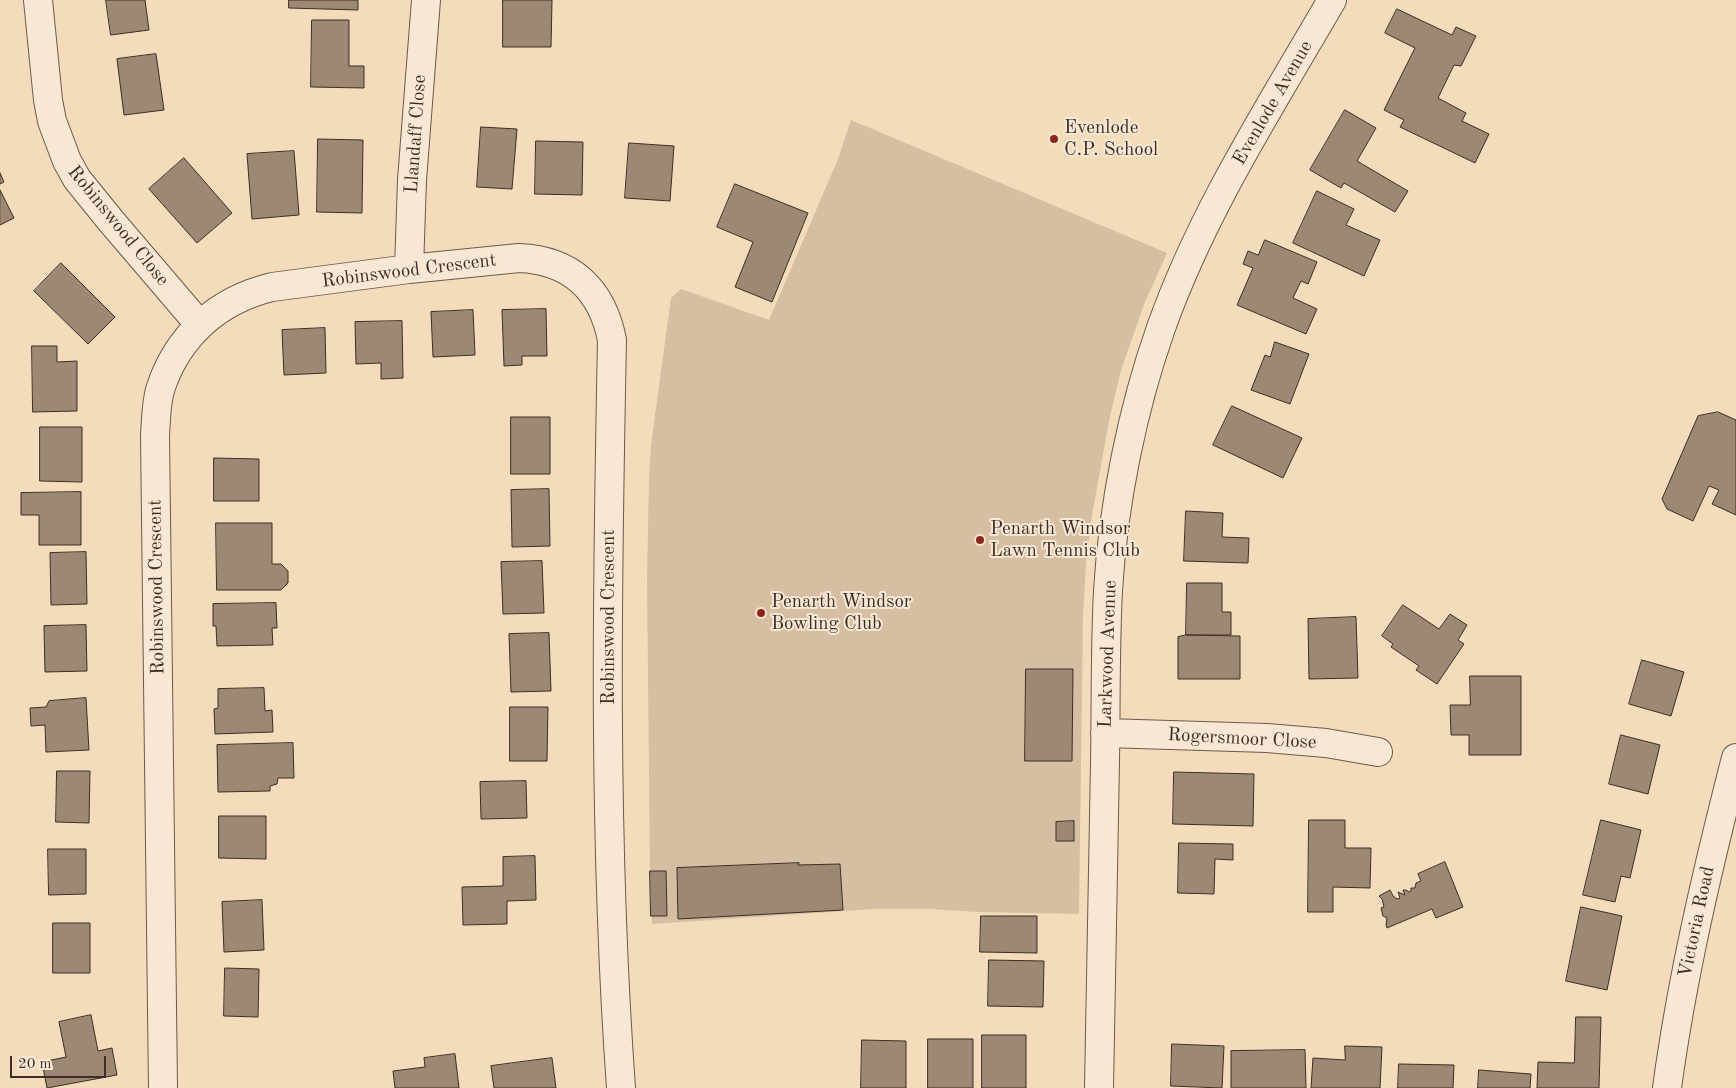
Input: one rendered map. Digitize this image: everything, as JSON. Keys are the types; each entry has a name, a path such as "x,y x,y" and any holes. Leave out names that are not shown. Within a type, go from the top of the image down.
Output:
{"street":[{"name":"Robinswood Close","path":"38,0 48,100 52,122 67,161 77,179 111,221 199,324"},
{"name":"Llandaff Close","path":"409,269 412,180 426,0"},
{"name":"Evenlode Avenue","path":"1213,206 1332,0"},
{"name":"Larkwood Avenue","path":"1099,1088 1108,589 1119,499 1141,390 1161,328 1184,268 1213,206"},
{"name":"Robinswood Crescent","path":"163,1088 156,414 160,391 166,374 185,340 199,324 221,307 255,291 272,287 409,269 519,258 536,259 565,268 587,287 603,309 609,324 612,340 609,568 610,862 613,965 621,1088"},
{"name":"Rogersmoor Close","path":"1105,733 1267,738 1326,743 1378,752"},
{"name":"Victoria Road","path":"1666,1088 1699,907 1736,758"}],"shaded area":[{"path":"851,120 1167,253 1145,302 1121,370 1109,421 1092,515 1086,564 1083,616 1079,914 875,909 652,924 647,580 649,479 651,445 671,298 681,289 769,320 838,159"}],"building":[{"path":"106,0 145,0 149,30 111,35"},
{"path":"289,0 358,0 358,10 289,8"},
{"path":"503,0 552,0 551,47 503,47"},
{"path":"1397,9 1452,35 1456,27 1476,36 1461,66 1454,65 1438,98 1466,113 1462,121 1489,134 1475,163 1400,127 1404,120 1384,110 1415,48 1385,33"},
{"path":"312,20 349,20 349,66 364,66 364,88 311,87"},
{"path":"156,54 164,110 124,115 117,59"},
{"path":"1345,110 1376,128 1357,161 1408,191 1395,212 1344,183 1341,188 1310,170"},
{"path":"481,127 517,129 512,189 477,187"},
{"path":"318,139 363,140 362,213 317,212"},
{"path":"536,141 583,142 582,195 535,194"},
{"path":"629,143 674,146 670,201 625,198"},
{"path":"294,151 299,215 252,219 247,154"},
{"path":"184,158 232,213 197,243 149,189"},
{"path":"0,173 4,182 0,184"},
{"path":"735,184 808,213 772,302 735,287 753,242 717,227"},
{"path":"0,190 14,218 0,225"},
{"path":"1317,191 1354,209 1346,225 1380,240 1364,276 1293,243"},
{"path":"1265,240 1317,262 1308,284 1301,281 1293,298 1317,309 1306,334 1237,305 1253,268 1243,264 1248,251 1258,255"},
{"path":"61,263 115,317 88,344 34,291"},
{"path":"546,309 547,356 522,356 522,365 504,366 502,310"},
{"path":"473,310 475,355 433,357 431,312"},
{"path":"402,321 403,378 381,379 381,363 356,364 355,322"},
{"path":"325,328 326,373 284,375 282,330"},
{"path":"1275,342 1309,354 1290,404 1251,390 1265,355 1270,357"},
{"path":"32,346 57,346 57,362 77,361 77,411 33,412"},
{"path":"1232,406 1302,438 1283,478 1213,445"},
{"path":"1718,412 1736,420 1736,515 1712,504 1719,490 1709,486 1693,521 1667,509 1662,499 1698,416"},
{"path":"511,417 550,417 550,474 511,474"},
{"path":"40,427 82,427 82,482 40,481"},
{"path":"214,458 259,459 259,501 214,501"},
{"path":"549,489 550,546 512,547 511,490"},
{"path":"81,492 81,545 39,545 39,515 21,515 21,493"},
{"path":"1186,511 1223,513 1222,537 1249,538 1248,563 1184,561"},
{"path":"216,523 272,523 272,564 281,564 288,571 288,583 281,590 217,590"},
{"path":"86,552 87,604 51,605 50,553"},
{"path":"542,561 544,613 503,614 501,562"},
{"path":"1187,583 1222,583 1222,612 1231,612 1231,635 1186,635"},
{"path":"276,603 277,628 272,628 273,645 217,646 216,626 213,626 213,604"},
{"path":"1403,605 1439,629 1450,614 1467,625 1458,640 1464,644 1437,684 1416,670 1419,666 1391,647 1393,644 1382,636"},
{"path":"1356,617 1358,678 1309,679 1308,619"},
{"path":"86,625 87,671 45,672 44,626"},
{"path":"549,633 551,691 511,692 509,634"},
{"path":"1186,635 1240,636 1240,679 1178,679 1178,637"},
{"path":"1642,660 1684,672 1671,716 1629,704"},
{"path":"1026,669 1073,669 1072,761 1025,761"},
{"path":"1470,676 1521,676 1521,755 1469,755 1469,735 1451,735 1450,705 1470,705"},
{"path":"264,688 265,711 272,710 273,732 215,734 214,709 218,708 218,689"},
{"path":"86,698 89,750 46,752 45,725 31,726 30,708 46,707 49,701"},
{"path":"510,707 548,707 547,761 510,761"},
{"path":"1621,735 1660,745 1648,794 1609,784"},
{"path":"293,743 294,778 278,778 277,784 270,786 270,791 218,792 217,745"},
{"path":"57,771 90,771 89,823 56,822"},
{"path":"1174,772 1254,774 1253,826 1173,824"},
{"path":"526,781 527,818 481,819 480,782"},
{"path":"219,816 266,816 266,859 219,858"},
{"path":"1309,820 1345,820 1345,848 1371,848 1370,888 1333,887 1333,912 1308,912"},
{"path":"1601,820 1641,830 1630,878 1621,876 1615,902 1583,895"},
{"path":"1074,821 1074,841 1056,841 1056,822"},
{"path":"1179,843 1233,844 1233,860 1215,859 1214,894 1178,893"},
{"path":"48,849 86,849 86,894 49,895"},
{"path":"535,856 536,900 507,901 507,924 463,925 462,887 503,886 503,857"},
{"path":"1445,862 1463,907 1436,918 1432,909 1387,928 1387,918 1383,916 1381,908 1384,907 1379,896 1390,890 1393,896 1397,899 1400,898 1398,892 1405,895 1403,890 1411,891 1411,888 1415,888 1416,883 1421,881 1418,874"},
{"path":"799,863 798,865 840,864 843,910 678,919 677,868"},
{"path":"650,871 666,871 667,916 651,916"},
{"path":"262,900 264,950 224,952 222,902"},
{"path":"1581,907 1622,916 1607,990 1566,981"},
{"path":"981,916 1037,916 1037,953 980,952"},
{"path":"53,923 90,923 90,973 53,973"},
{"path":"989,960 1044,961 1043,1007 988,1006"},
{"path":"225,968 259,969 258,1017 224,1016"},
{"path":"91,1015 98,1051 112,1048 117,1075 47,1088 42,1062 66,1057 59,1022"},
{"path":"1576,1017 1601,1017 1599,1088 1537,1088 1538,1062 1574,1063"},
{"path":"982,1035 1026,1035 1026,1088 982,1088"},
{"path":"928,1039 973,1039 973,1088 928,1088"},
{"path":"862,1040 906,1041 906,1088 861,1088"},
{"path":"1172,1044 1224,1046 1222,1088 1171,1086"},
{"path":"1345,1046 1382,1047 1380,1088 1311,1088 1313,1058 1345,1060"},
{"path":"1305,1050 1306,1088 1231,1088 1231,1051"},
{"path":"455,1054 459,1088 395,1088 393,1071 425,1067 424,1058"},
{"path":"552,1058 556,1088 494,1088 491,1066"},
{"path":"1399,1064 1454,1065 1453,1088 1398,1088"},
{"path":"1479,1070 1531,1074 1530,1088 1478,1088"}],"place":[{"name":"Evenlode C.P. School","path":"1054,139"},
{"name":"Penarth Windsor Lawn Tennis Club","path":"980,540"},
{"name":"Penarth Windsor Bowling Club","path":"761,613"}]}
